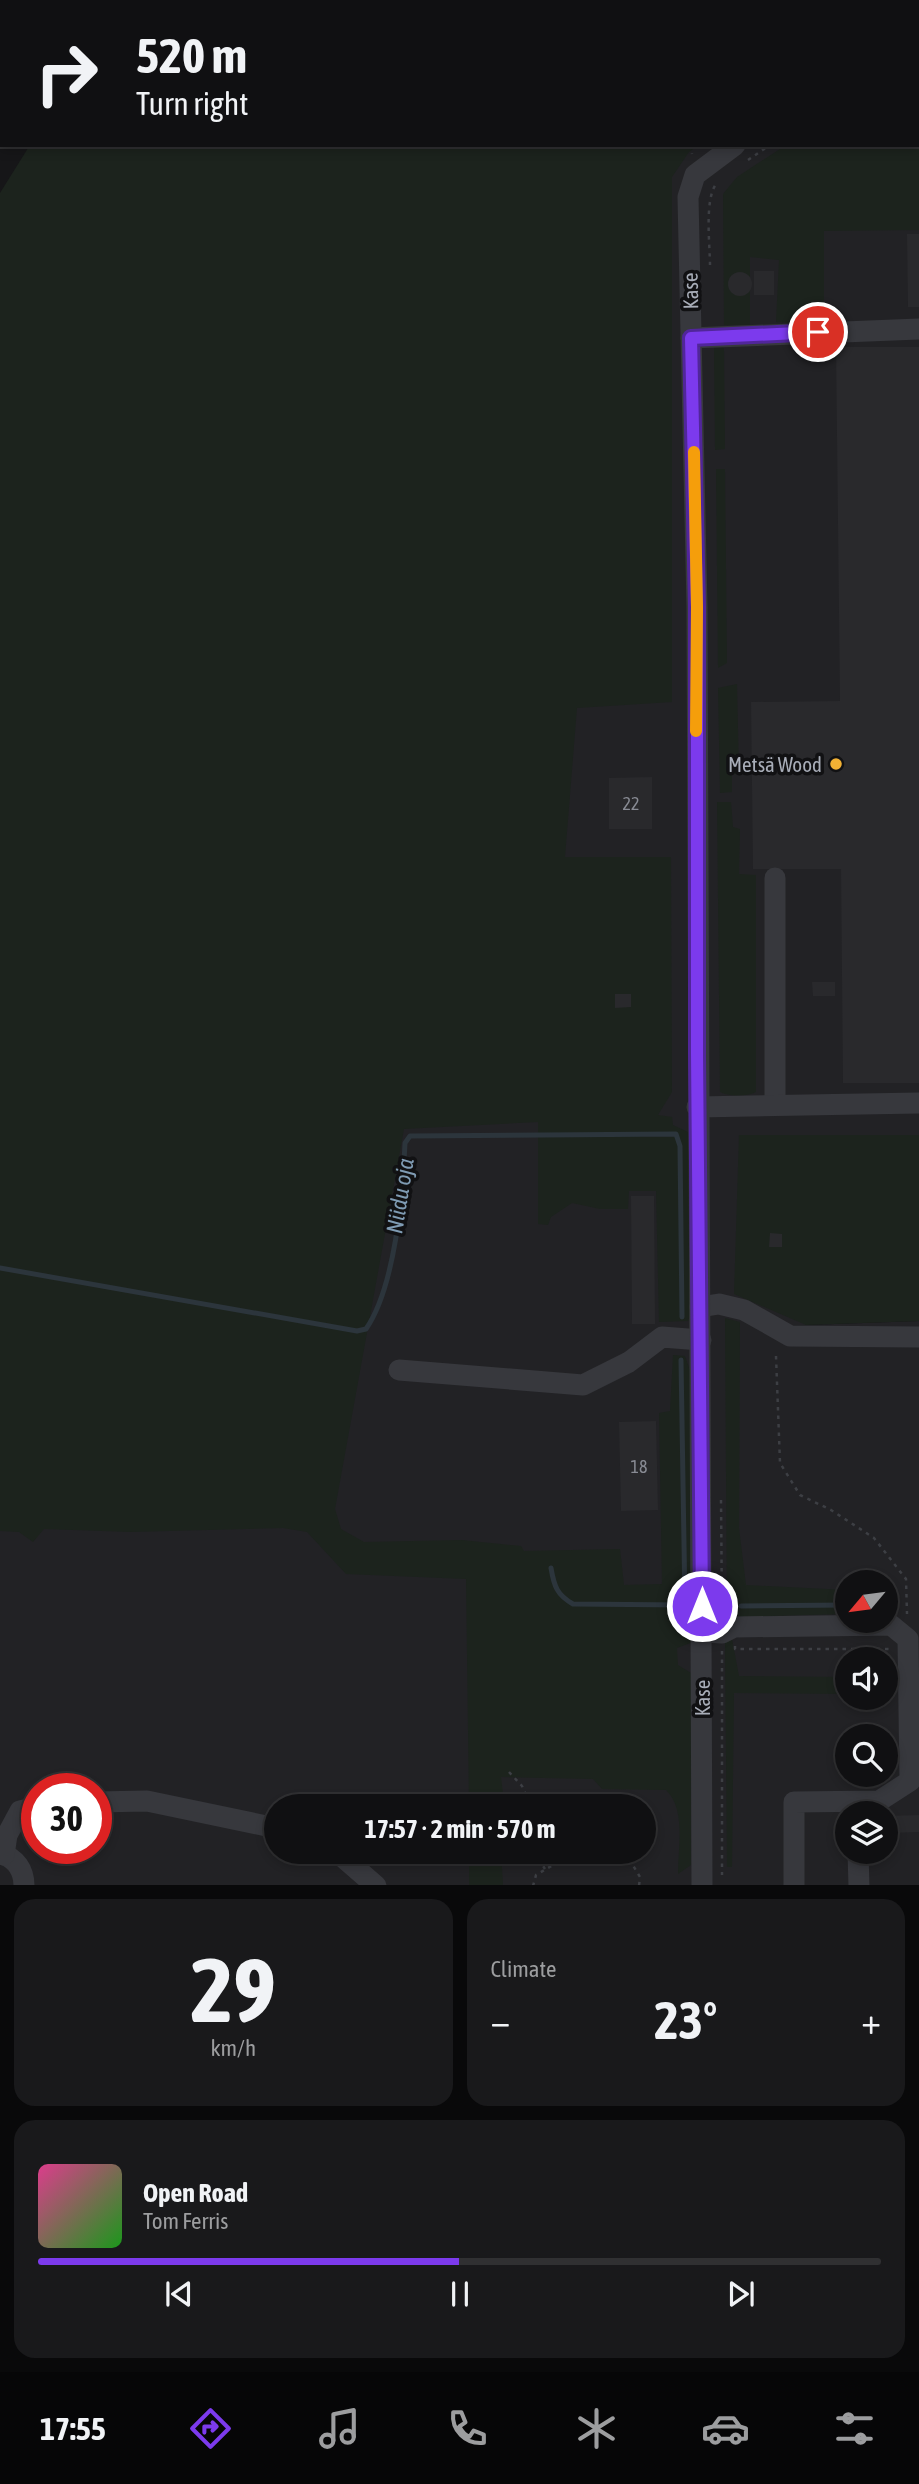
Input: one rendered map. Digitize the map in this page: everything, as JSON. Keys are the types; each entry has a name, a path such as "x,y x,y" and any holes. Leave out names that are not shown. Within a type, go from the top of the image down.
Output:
{"street":[{"name":"Kase","path":"702,1885 697,607 688,197 695,175 732,147"},
{"path":"691,338 919,329"},
{"path":"775,878 775,1105"},
{"path":"697,1107 919,1103"},
{"path":"700,1307 719,1304 744,1310 790,1336 919,1336"},
{"path":"399,1370 583,1385 629,1362 662,1337 701,1340"},
{"path":"703,1632 722,1633 734,1627 891,1625 903,1644 910,1780 879,1801"},
{"path":"112,1802 147,1801 264,1825"},
{"path":"794,1885 794,1802 835,1805"},
{"path":"21,1811 7,1835 2,1854 10,1856 24,1873 24,1885"},
{"path":"351,1864 376,1885"},
{"path":"858,1864 859,1885"}],"path":[{"path":"734,1638 735,1650 903,1644 906,1579 874,1538 831,1510 800,1495 780,1463 776,1356"},
{"path":"509,1772 526,1794"},
{"path":"542,1864 545,1869"},
{"path":"533,1885 536,1875 554,1864"},
{"path":"632,1864 640,1877 639,1885"}],"shaded area":[{"path":"29,147 696,147 689,152 672,177 672,702 577,708 565,857 671,857 672,1092 658,1115 672,1117 673,1125 688,1132 690,1315 688,1321 659,1322 656,1191 629,1191 628,1209 600,1209 572,1203 551,1217 548,1225 538,1224 538,1122 404,1129 335,1509 341,1529 364,1542 462,1540 521,1546 524,1551 620,1549 624,1585 662,1584 659,1413 670,1411 673,1355 685,1356 690,1370 693,1642 677,1648 678,1665 691,1673 691,1865 678,1874 679,1818 666,1790 602,1789 593,1779 501,1777 503,1794 469,1794 466,1579 346,1574 307,1532 283,1528 131,1532 44,1529 33,1542 19,1532 0,1531 0,193"},
{"path":"579,147 919,147 919,1135 739,1135 806,1325 919,1321 919,1885 0,1885 0,1515"},
{"path":"783,147 919,147 919,230 824,231 824,324 776,322 779,260 750,257 750,325 724,325 723,194 737,177"},
{"path":"719,345 724,348 725,449 715,450 714,347"},
{"path":"716,469 725,469 727,663 718,668"},
{"path":"737,684 739,773 732,775 732,792 720,793 718,688"},
{"path":"717,802 731,802 733,827 740,829 739,874 756,875 756,1092 743,1096 720,1092"},
{"path":"739,1135 919,1135 919,1321 806,1325 734,1294"},
{"path":"725,1318 740,1322 739,1528 746,1585 835,1589 835,1614 735,1617 727,1625"},
{"path":"732,1639 739,1676 835,1677 835,1694 734,1693 732,1867 727,1867 725,1641"},
{"path":"469,1864 502,1864 503,1885 469,1885"}],"building":[{"path":"907,234 919,234 919,307 908,307"},
{"path":"754,271 774,271 774,295 754,295"},
{"path":"740,272 751,279 752,284 745,295 740,296 729,289 728,284 735,273"},
{"name":"Metsä Wood","path":"836,347 919,347 919,1083 843,1083 841,869 753,869 751,702 840,701"},
{"path":"652,777 652,829 609,829 609,778"},
{"path":"812,982 835,982 835,996 813,996"},
{"path":"615,994 631,994 631,1007 615,1008"},
{"path":"631,1196 654,1196 655,1324 632,1324"},
{"path":"770,1233 782,1234 782,1247 769,1247"},
{"path":"656,1421 658,1510 621,1511 619,1422"},
{"path":"919,1815 919,1832 898,1833 898,1816"}],"waterway":[{"name":"Niidu oja","path":"0,1268 357,1331 366,1329 376,1311 391,1265 402,1188 405,1143 410,1136 676,1134 680,1146 682,1317"},
{"name":"Niidu oja","path":"551,1568 557,1589 573,1604 685,1605 681,1360"},
{"name":"Niidu oja","path":"741,1606 835,1605"}],"slow traffic":[{"path":"694,452 696,731"}],"place":[{"name":"Metsä Wood","path":"836,764"}],"route":[{"path":"702,1606 695,749 697,607 691,338 818,332"}]}
